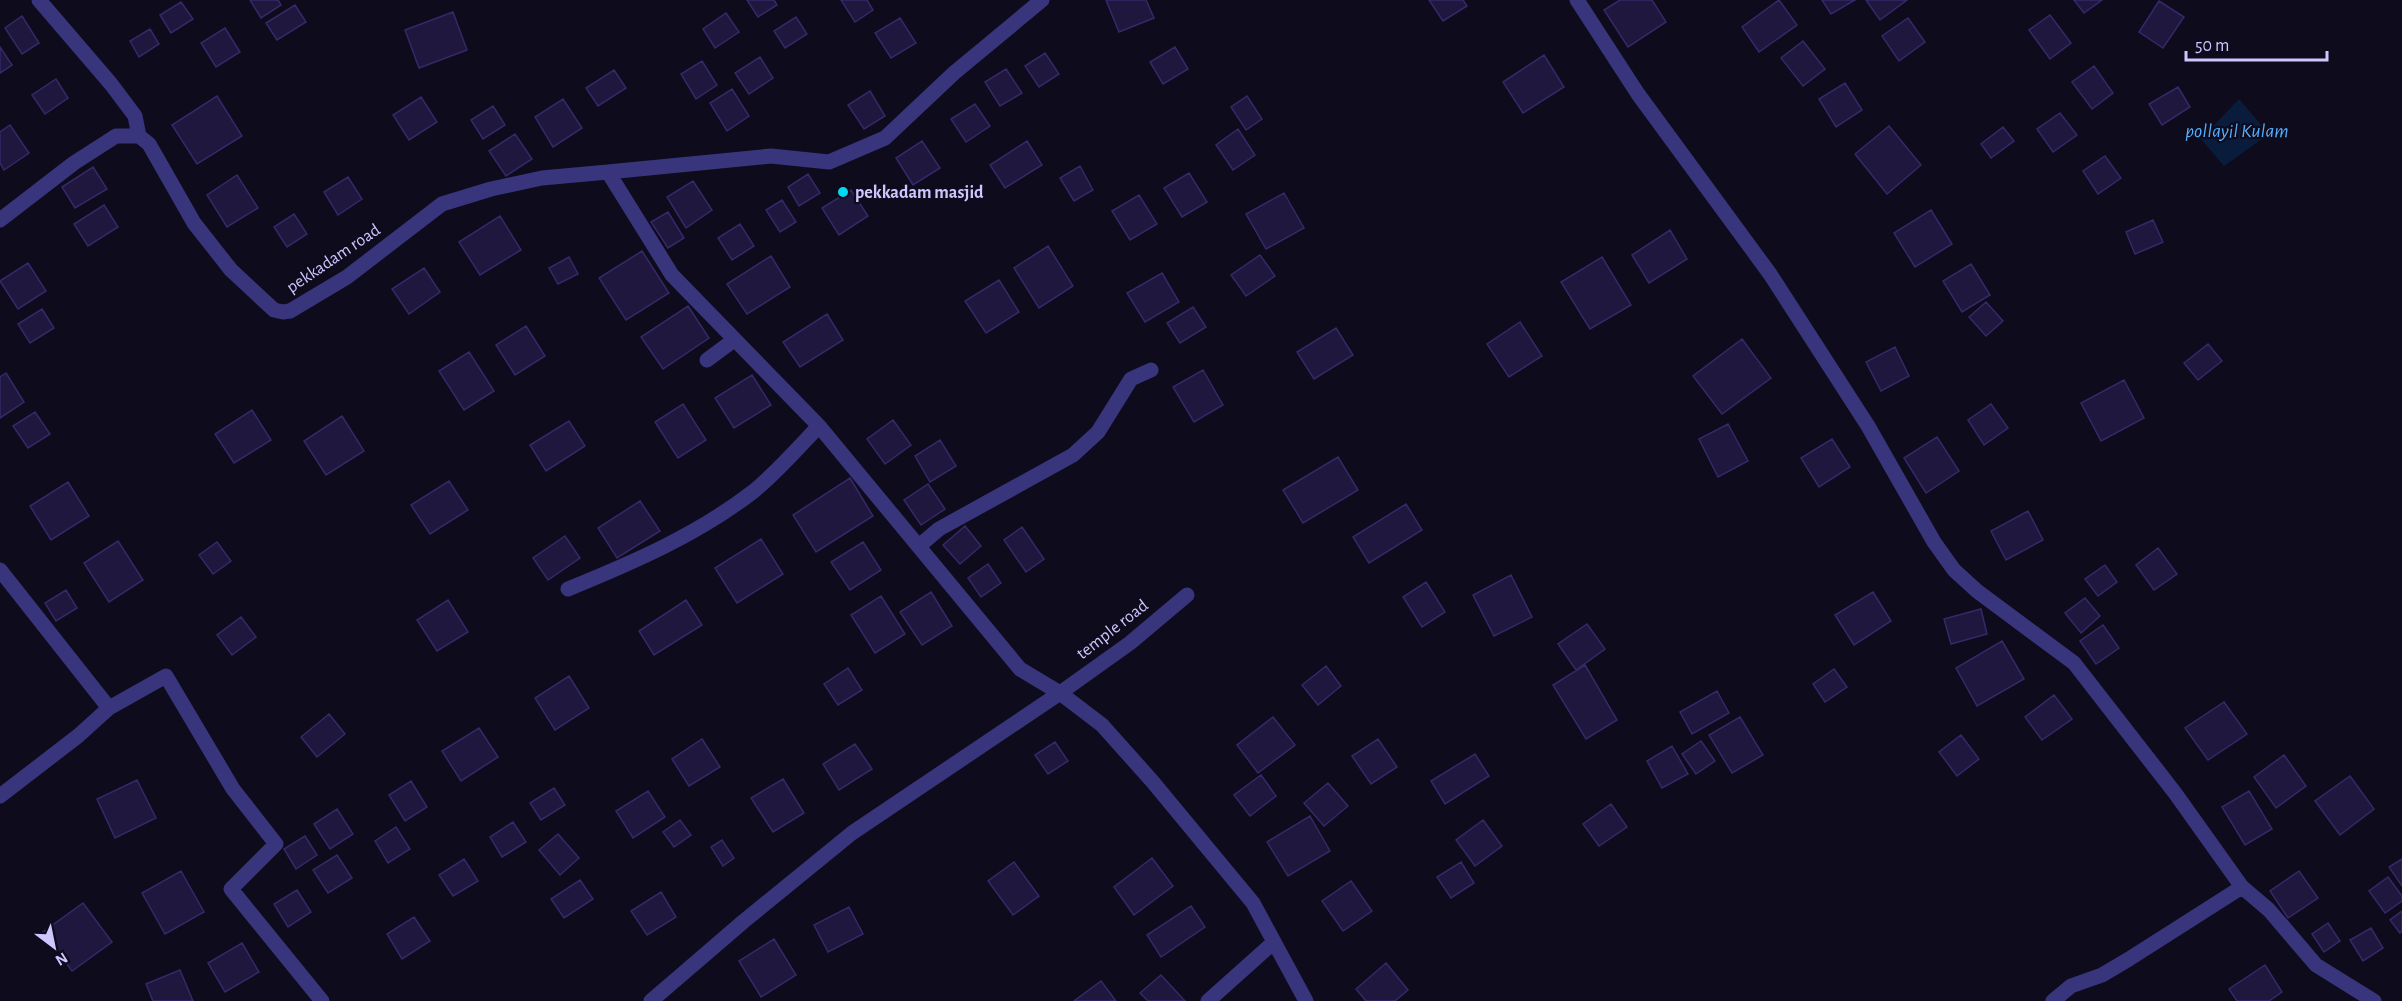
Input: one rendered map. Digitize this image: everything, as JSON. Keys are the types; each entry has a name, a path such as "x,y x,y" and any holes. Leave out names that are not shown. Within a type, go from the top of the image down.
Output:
{"street":[{"path":"0,220 74,163 116,136 139,136 135,116 39,0"},
{"path":"1042,0 954,74 885,138 829,162 771,156 608,172 672,275 819,426 1020,669 1060,693 1101,725 1152,781 1253,903 1306,1001"},
{"path":"1577,0 1638,94 1770,274 1868,426 1934,542 1954,570 1977,591 2073,663 2175,793 2242,887 2269,910 2316,965 2374,1001"},
{"name":"pekkadam road","path":"139,136 149,144 194,223 231,270 274,310 283,312 290,311 347,276 442,204 490,189 542,178 608,172"},
{"path":"707,360 734,340"},
{"path":"919,546 939,529 1073,455 1098,432 1131,379 1150,370"},
{"path":"568,589 639,561 693,533 755,490 819,426"},
{"path":"0,570 109,708"},
{"name":"temple road","path":"651,1001 852,833 1060,693 1130,643 1187,595"},
{"path":"0,796 78,736 109,708 166,676 233,789 276,844 231,889 322,1001"},
{"path":"2054,1001 2071,986 2102,975 2129,960 2242,887"},
{"path":"1208,1001 1274,942"}],"water":[{"name":"pollayil Kulam","path":"2239,99 2269,134 2224,166 2201,139"}],"building":[{"path":"250,0 278,0 281,5 261,18"},
{"path":"747,0 774,0 777,5 758,17"},
{"path":"841,0 867,0 873,10 855,22"},
{"path":"1106,0 1146,0 1154,18 1119,32"},
{"path":"1429,0 1463,0 1467,6 1443,21"},
{"path":"1620,0 1652,0 1666,22 1628,47 1604,10"},
{"path":"1779,0 1797,25 1759,52 1742,27"},
{"path":"1822,0 1855,0 1831,14"},
{"path":"1866,0 1907,0 1880,20"},
{"path":"2074,0 2102,0 2084,13"},
{"path":"2159,1 2184,17 2163,48 2139,32"},
{"path":"181,2 193,19 171,33 160,15"},
{"path":"295,5 306,22 277,40 266,23"},
{"path":"453,12 467,50 419,68 405,30"},
{"path":"726,13 739,32 715,48 703,29"},
{"path":"2050,15 2071,43 2050,59 2029,30"},
{"path":"22,16 39,43 22,54 5,28"},
{"path":"796,17 807,34 785,48 774,31"},
{"path":"900,18 916,43 891,58 875,33"},
{"path":"1908,18 1925,42 1899,61 1882,36"},
{"path":"225,28 240,52 216,67 201,43"},
{"path":"150,29 159,44 139,57 130,41"},
{"path":"1803,41 1825,69 1803,86 1781,58"},
{"path":"0,47 12,65 0,73"},
{"path":"1175,47 1188,69 1163,84 1150,62"},
{"path":"1045,53 1059,74 1039,87 1025,66"},
{"path":"1544,55 1564,87 1523,113 1503,82"},
{"path":"760,57 773,78 749,94 735,73"},
{"path":"702,61 717,85 696,99 681,74"},
{"path":"2094,66 2113,93 2092,109 2072,82"},
{"path":"1006,69 1022,93 1000,106 985,82"},
{"path":"614,70 626,88 598,106 586,88"},
{"path":"56,79 68,98 45,114 32,95"},
{"path":"1845,83 1862,110 1836,127 1819,99"},
{"path":"2178,87 2190,107 2162,125 2149,104"},
{"path":"732,89 749,116 727,131 710,103"},
{"path":"870,91 885,116 864,129 848,105"},
{"path":"217,96 242,136 197,164 172,125"},
{"path":"1247,96 1262,119 1246,130 1231,107"},
{"path":"421,97 437,122 409,140 393,115"},
{"path":"563,99 582,128 553,147 535,117"},
{"path":"975,104 990,126 966,142 951,119"},
{"path":"493,106 505,125 483,139 471,120"},
{"path":"2060,113 2077,135 2053,152 2037,129"},
{"path":"10,125 29,153 4,170 0,163 0,132"},
{"path":"1889,126 1921,165 1887,194 1855,154"},
{"path":"2003,127 2014,141 1991,158 1981,144"},
{"path":"1238,129 1255,155 1233,170 1216,145"},
{"path":"515,134 532,159 506,176 489,151"},
{"path":"922,141 940,168 913,185 896,158"},
{"path":"1027,141 1042,165 1005,188 990,165"},
{"path":"2105,156 2121,178 2098,194 2083,171"},
{"path":"1080,166 1093,190 1074,201 1060,178"},
{"path":"93,167 107,189 75,208 62,187"},
{"path":"1189,173 1207,202 1182,217 1164,188"},
{"path":"808,174 820,193 799,206 788,187"},
{"path":"237,175 258,208 227,227 207,195"},
{"path":"348,177 362,199 338,215 324,192"},
{"path":"693,181 712,210 686,228 667,197"},
{"path":"851,190 868,216 839,235 822,208"},
{"path":"1284,193 1304,228 1266,249 1246,214"},
{"path":"1139,195 1157,224 1130,240 1112,211"},
{"path":"782,200 796,222 780,232 766,210"},
{"path":"104,205 118,227 88,246 74,224"},
{"path":"1931,210 1952,244 1915,267 1894,233"},
{"path":"668,212 684,238 668,248 651,222"},
{"path":"294,214 307,234 287,247 274,227"},
{"path":"500,216 521,250 480,275 459,242"},
{"path":"2153,220 2163,242 2135,254 2126,232"},
{"path":"740,224 754,246 732,260 718,238"},
{"path":"1670,230 1687,259 1649,283 1632,255"},
{"path":"1048,246 1073,286 1039,308 1014,268"},
{"path":"642,251 669,293 626,320 599,278"},
{"path":"1260,255 1275,276 1246,296 1231,275"},
{"path":"771,256 790,287 747,314 727,284"},
{"path":"569,257 578,274 558,284 549,268"},
{"path":"1602,257 1631,305 1590,329 1561,282"},
{"path":"28,263 46,291 18,309 0,281"},
{"path":"1971,264 1990,295 1962,312 1943,281"},
{"path":"424,268 440,292 409,314 392,289"},
{"path":"1162,273 1179,302 1145,322 1127,293"},
{"path":"999,280 1019,312 986,333 965,301"},
{"path":"1986,302 2003,321 1986,336 1969,317"},
{"path":"688,306 709,338 663,369 641,337"},
{"path":"1193,307 1206,327 1180,343 1167,323"},
{"path":"42,309 54,328 30,343 18,324"},
{"path":"827,314 843,340 800,367 783,342"},
{"path":"1520,322 1542,356 1509,377 1487,344"},
{"path":"526,326 545,356 515,375 496,345"},
{"path":"1336,328 1353,355 1314,379 1297,352"},
{"path":"1742,339 1771,378 1722,414 1693,376"},
{"path":"2208,344 2222,361 2198,380 2184,363"},
{"path":"1895,347 1909,376 1881,391 1866,362"},
{"path":"469,352 494,391 464,410 439,371"},
{"path":"1203,370 1223,405 1194,422 1173,387"},
{"path":"6,373 24,402 0,418 0,377"},
{"path":"752,375 771,405 734,428 715,398"},
{"path":"2124,380 2144,418 2101,441 2081,403"},
{"path":"683,404 706,440 678,458 655,422"},
{"path":"1991,404 2008,428 1984,445 1968,420"},
{"path":"252,410 271,440 234,463 215,434"},
{"path":"35,412 50,434 28,448 13,426"},
{"path":"342,416 364,451 326,475 304,441"},
{"path":"893,420 911,445 885,464 867,439"},
{"path":"569,421 585,446 546,471 530,445"},
{"path":"1728,424 1748,461 1718,477 1699,439"},
{"path":"1937,437 1959,471 1926,493 1904,458"},
{"path":"1832,439 1850,467 1819,487 1801,458"},
{"path":"940,440 956,466 930,482 915,456"},
{"path":"1338,457 1358,490 1303,523 1283,490"},
{"path":"850,478 873,516 816,552 793,515"},
{"path":"449,481 468,510 430,534 411,505"},
{"path":"68,482 89,516 51,540 30,506"},
{"path":"928,484 945,509 921,525 904,500"},
{"path":"640,501 660,531 617,558 598,528"},
{"path":"1406,504 1422,530 1369,563 1353,537"},
{"path":"2028,511 2043,540 2006,560 1991,531"},
{"path":"965,526 981,546 960,564 943,545"},
{"path":"1022,527 1044,559 1026,572 1004,540"},
{"path":"565,536 580,558 548,580 533,558"},
{"path":"761,539 783,574 737,603 715,568"},
{"path":"118,541 143,580 109,602 84,563"},
{"path":"217,542 231,561 213,574 199,555"},
{"path":"863,542 881,570 850,590 831,562"},
{"path":"2158,548 2177,574 2154,590 2136,565"},
{"path":"988,564 1001,583 981,597 968,578"},
{"path":"2105,565 2117,582 2098,596 2085,579"},
{"path":"1511,575 1532,617 1494,636 1473,595"},
{"path":"1426,582 1445,612 1422,627 1403,597"},
{"path":"66,590 77,608 56,621 45,603"},
{"path":"931,592 952,626 922,645 900,612"},
{"path":"1873,592 1891,621 1854,645 1835,615"},
{"path":"881,596 905,634 875,653 851,615"},
{"path":"2085,598 2100,616 2081,633 2065,613"},
{"path":"448,600 468,632 437,651 417,620"},
{"path":"686,600 702,625 654,655 639,631"},
{"path":"1981,609 1987,634 1951,644 1944,619"},
{"path":"241,617 256,637 232,655 217,635"},
{"path":"1587,624 1605,649 1576,670 1558,644"},
{"path":"2103,625 2119,648 2096,664 2080,641"},
{"path":"2002,641 2024,679 1977,706 1956,668"},
{"path":"1585,665 1617,720 1586,739 1553,685"},
{"path":"1326,666 1341,686 1318,705 1302,685"},
{"path":"848,668 862,690 838,705 824,684"},
{"path":"1834,669 1847,687 1825,702 1813,684"},
{"path":"569,676 589,708 555,730 535,698"},
{"path":"1717,691 1729,713 1692,734 1680,712"},
{"path":"2054,695 2072,719 2042,740 2025,717"},
{"path":"2224,702 2247,734 2208,760 2185,728"},
{"path":"329,714 345,734 317,757 301,737"},
{"path":"1273,717 1295,745 1258,773 1237,745"},
{"path":"1740,717 1763,755 1732,773 1709,735"},
{"path":"479,728 498,757 461,781 442,751"},
{"path":"1961,735 1979,759 1957,776 1939,752"},
{"path":"702,739 720,767 689,786 672,759"},
{"path":"1378,739 1397,767 1371,784 1352,756"},
{"path":"1701,741 1715,761 1696,774 1682,754"},
{"path":"1055,742 1068,761 1048,774 1035,755"},
{"path":"855,744 872,769 839,790 823,764"},
{"path":"1672,746 1688,774 1662,788 1647,761"},
{"path":"1475,754 1489,776 1445,804 1431,781"},
{"path":"2284,755 2306,786 2276,808 2254,777"},
{"path":"1261,775 1276,796 1250,816 1234,795"},
{"path":"2350,776 2374,809 2340,835 2315,801"},
{"path":"783,779 804,813 773,832 751,798"},
{"path":"137,780 156,818 115,838 97,799"},
{"path":"411,781 427,807 405,821 389,795"},
{"path":"1328,783 1348,806 1324,826 1304,803"},
{"path":"554,788 565,805 541,820 530,803"},
{"path":"648,791 665,817 633,838 616,811"},
{"path":"2249,791 2272,829 2245,845 2222,807"},
{"path":"1611,804 1627,827 1599,846 1583,824"},
{"path":"337,809 353,834 330,849 314,824"},
{"path":"1310,816 1330,851 1288,876 1267,842"},
{"path":"680,820 691,835 674,847 663,832"},
{"path":"1483,820 1502,846 1475,866 1456,840"},
{"path":"513,822 526,842 502,857 490,837"},
{"path":"396,827 410,849 388,863 375,841"},
{"path":"558,834 579,858 560,875 539,850"},
{"path":"305,836 317,855 296,869 284,849"},
{"path":"722,840 734,858 723,866 711,847"},
{"path":"337,855 352,878 328,893 313,870"},
{"path":"1152,858 1173,886 1134,915 1114,887"},
{"path":"464,859 478,881 453,896 439,875"},
{"path":"2402,859 2402,886 2389,867"},
{"path":"1014,862 1039,896 1013,915 988,881"},
{"path":"1461,862 1474,883 1451,898 1437,877"},
{"path":"181,871 204,912 165,934 142,893"},
{"path":"2299,871 2318,898 2288,918 2270,891"},
{"path":"2388,877 2402,896 2402,901 2385,913 2369,891"},
{"path":"580,880 593,899 564,918 551,899"},
{"path":"1351,881 1372,911 1343,931 1322,901"},
{"path":"297,890 311,912 288,927 274,904"},
{"path":"661,892 676,917 647,935 631,911"},
{"path":"83,903 112,942 72,971 43,932"},
{"path":"1191,906 1205,927 1161,957 1147,935"},
{"path":"849,907 863,934 828,952 814,925"},
{"path":"2402,911 2402,931 2400,933 2390,920"},
{"path":"414,917 430,941 402,959 387,934"},
{"path":"2328,923 2340,941 2324,952 2312,934"},
{"path":"2371,928 2383,948 2363,961 2350,940"},
{"path":"774,939 796,975 761,997 739,961"},
{"path":"242,943 259,972 225,992 208,963"},
{"path":"1386,963 1408,990 1395,1001 1366,1001 1356,989"},
{"path":"2265,965 2282,992 2269,1001 2237,1001 2229,989"},
{"path":"180,970 193,1001 153,1001 146,984"},
{"path":"1161,975 1185,1001 1148,1001 1140,993"},
{"path":"1101,981 1116,1001 1074,1001"}],"place":[{"name":"pekkadam masjid","path":"843,192"}]}
